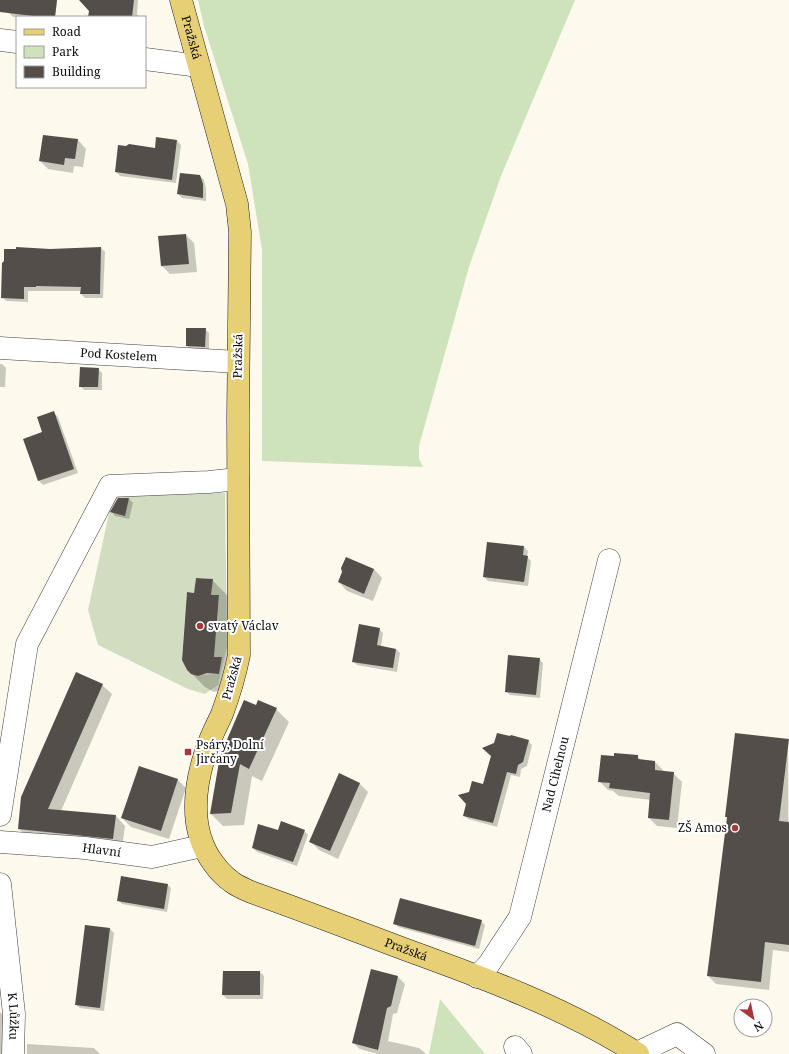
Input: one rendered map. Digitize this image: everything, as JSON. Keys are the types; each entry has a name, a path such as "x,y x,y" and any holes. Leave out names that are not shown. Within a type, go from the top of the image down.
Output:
{"main road":[{"name":"Pražská","path":"181,0 237,204 240,232 238,362 239,655 234,680 208,747 197,787 196,823 202,846 219,870 231,882 250,892 516,992 578,1020 638,1054"}],"street":[{"path":"0,40 16,42"},
{"path":"146,59 199,66"},
{"name":"Pod Kostelem","path":"0,348 238,362"},
{"path":"0,815 27,644 110,486 209,482 238,479"},
{"name":"Nad Cihelnou","path":"477,977 489,964 520,917 609,560"},
{"name":"Hlavní","path":"0,842 85,848 152,857 202,846"},
{"name":"K Lůžku","path":"0,884 14,1014 13,1054"},
{"path":"638,1054 677,1034 704,1054"}],"green space":[{"path":"198,0 575,0 501,176 469,267 419,446 419,459 423,467 262,461 262,250 248,164 204,26"},
{"path":"225,493 227,647 218,685 205,694 188,689 98,645 88,610 113,495","holes":["196,578 212,579 211,595 219,596 214,657 222,657 219,674 201,675 190,673 185,665 184,657 182,657 187,592 194,593"]},
{"path":"440,999 485,1054 429,1054"}],"building":[{"path":"0,0 57,0 55,16 33,16 0,12"},
{"path":"79,0 134,0 132,16 88,16 89,11"},
{"path":"43,135 78,139 75,159 65,158 64,165 39,161"},
{"path":"156,137 177,140 172,180 115,172 118,145 126,146 129,144 155,148"},
{"path":"180,173 200,175 203,184 203,198 177,194"},
{"path":"186,234 189,264 161,266 158,236"},
{"path":"16,247 50,249 101,247 100,294 80,294 81,287 36,286 24,287 24,299 1,298 4,249 16,249"},
{"path":"186,328 206,328 205,347 186,346"},
{"path":"80,367 99,368 98,387 79,387"},
{"path":"54,411 74,469 38,481 23,439 42,432 37,417"},
{"path":"118,498 129,498 125,516 110,512"},
{"path":"487,542 524,546 523,555 528,556 524,582 483,577"},
{"path":"346,557 374,569 364,594 338,582 342,572 341,568"},
{"name":"svatý Václav","path":"196,578 213,579 211,595 219,595 214,657 222,657 219,674 207,673 198,676 191,674 187,670 182,660 187,592 194,593"},
{"path":"359,624 380,628 377,645 396,649 393,668 352,662"},
{"path":"508,655 540,658 536,695 505,692"},
{"path":"76,672 103,684 48,809 116,815 113,839 18,829 21,797"},
{"path":"244,700 256,705 258,700 277,708 249,769 240,764 231,813 210,814 220,756"},
{"path":"497,733 529,740 523,762 518,765 516,774 507,772 493,823 463,816 466,804 458,795 469,792 472,781 483,784 491,756 482,748 494,743"},
{"path":"735,733 789,739 779,821 789,822 789,945 765,942 761,982 707,976 727,817 725,817"},
{"path":"614,753 638,755 638,759 655,761 655,770 674,772 669,820 648,818 650,793 609,788 610,783 598,782 601,755 614,756"},
{"path":"139,766 178,779 161,831 121,818"},
{"path":"339,773 360,783 330,851 309,842"},
{"path":"281,821 305,830 293,862 252,848 258,824 278,830"},
{"path":"121,876 168,884 164,909 117,901"},
{"path":"400,898 482,920 475,946 393,924"},
{"path":"85,925 110,928 100,1008 75,1005"},
{"path":"371,969 398,976 391,1006 387,1008 378,1050 352,1043"},
{"path":"223,971 260,971 260,995 222,995"}],"place":[{"name":"svatý Václav","path":"200,626"},
{"name":"Psáry, Dolní Jirčany","path":"188,752"},
{"name":"ZŠ Amos","path":"735,828"}]}
